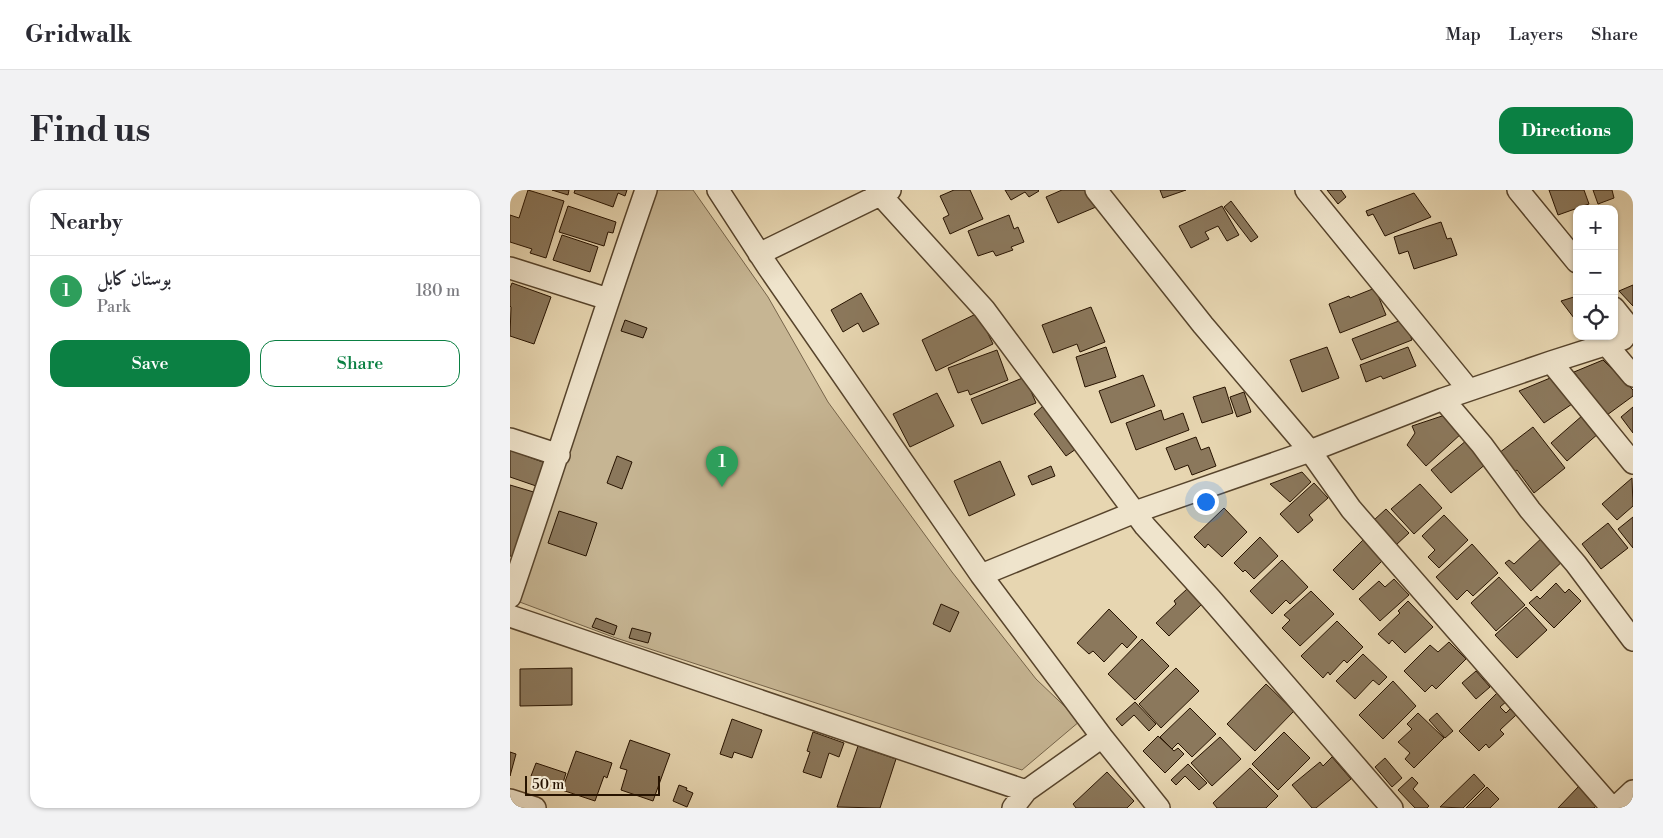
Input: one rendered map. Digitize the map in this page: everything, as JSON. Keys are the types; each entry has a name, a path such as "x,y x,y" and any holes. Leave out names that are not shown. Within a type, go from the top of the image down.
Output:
{"street":[{"path":"510,597 646,190"},
{"path":"718,190 981,576 1158,808"},
{"path":"1096,190 1203,325 1310,451 1351,509 1614,808 1633,791"},
{"path":"1306,190 1469,390"},
{"path":"1518,190 1573,257"},
{"path":"760,254 882,192 984,309 1145,526 1211,599 1392,808"},
{"path":"510,268 608,300"},
{"path":"981,576 1135,512 1310,451 1443,399 1623,339 1630,328 1618,313"},
{"path":"1606,344 1633,376"},
{"path":"1551,362 1633,462"},
{"path":"1443,399 1482,445 1530,510 1576,564 1633,640"},
{"path":"510,439 559,455"},
{"path":"510,616 1026,791"},
{"path":"1013,808 1026,791 1102,737"},
{"path":"510,800 535,808"}],"shaded area":[{"path":"650,190 693,190 768,297 828,402 952,572 1036,679 1080,721 1022,770 613,637 517,601"}],"building":[{"path":"528,190 564,201 546,258 530,253 532,249 510,242 510,215 519,218"},
{"path":"552,190 569,190 568,195"},
{"path":"575,190 627,190 625,196 618,193 613,207 574,193"},
{"path":"954,190 970,190 983,219 950,234 943,218 949,215 940,196"},
{"path":"1005,190 1039,191 1029,197 1025,192 1011,200"},
{"path":"1062,190 1088,190 1096,207 1058,223 1046,197"},
{"path":"1160,190 1186,190 1163,198"},
{"path":"1327,190 1341,190 1346,197 1338,204"},
{"path":"1549,190 1584,190 1589,204 1573,205 1573,210 1558,215"},
{"path":"1593,190 1612,190 1614,198 1598,204"},
{"path":"1414,193 1431,217 1385,236 1373,214 1368,216 1366,211"},
{"path":"1231,201 1258,237 1251,242 1224,207"},
{"path":"568,206 616,222 613,233 608,232 604,246 559,232"},
{"path":"1222,206 1239,235 1227,241 1218,226 1205,232 1209,239 1191,248 1179,226"},
{"path":"1009,215 1014,229 1018,227 1024,242 1011,247 1013,250 996,256 993,251 978,256 968,231"},
{"path":"1441,222 1447,239 1451,238 1457,255 1414,269 1408,251 1399,254 1394,237"},
{"path":"562,235 598,247 590,272 553,260"},
{"path":"512,283 551,297 534,344 510,336 510,288"},
{"path":"1633,285 1633,306 1619,291"},
{"path":"1375,288 1386,315 1340,333 1329,304"},
{"path":"861,293 879,324 863,332 858,323 843,332 831,310"},
{"path":"1573,297 1573,317 1561,301"},
{"path":"1091,307 1105,342 1080,352 1077,344 1053,353 1042,325"},
{"path":"978,313 993,344 936,371 922,340"},
{"path":"1404,319 1412,340 1361,360 1352,339"},
{"path":"625,320 647,328 643,338 621,331"},
{"path":"1106,347 1116,377 1085,387 1076,357"},
{"path":"1327,347 1339,378 1302,392 1290,360"},
{"path":"1408,347 1416,366 1383,379 1381,376 1366,382 1360,365"},
{"path":"997,350 1008,380 970,395 968,390 958,393 948,368"},
{"path":"1603,360 1633,390 1633,396 1607,415 1574,372"},
{"path":"1143,375 1155,406 1111,423 1099,391"},
{"path":"1555,376 1575,402 1544,423 1519,391"},
{"path":"1025,377 1036,403 982,424 971,399"},
{"path":"1225,387 1233,413 1202,423 1193,397"},
{"path":"1244,392 1251,412 1237,417 1230,397"},
{"path":"937,393 954,426 910,447 893,414"},
{"path":"1043,406 1076,449 1066,456 1034,414"},
{"path":"1633,407 1633,433 1621,417"},
{"path":"1161,410 1164,420 1183,413 1189,430 1136,450 1126,423"},
{"path":"1445,415 1462,433 1426,466 1407,445 1415,433 1412,426"},
{"path":"1583,415 1599,433 1567,461 1551,443"},
{"path":"1533,427 1565,468 1534,493 1517,470 1514,472 1499,453"},
{"path":"1196,437 1201,450 1209,447 1216,466 1192,475 1188,465 1175,470 1166,448"},
{"path":"1467,440 1487,463 1451,493 1431,470"},
{"path":"510,450 548,464 539,487 510,477"},
{"path":"617,456 632,462 622,489 607,483"},
{"path":"1000,461 1015,495 969,516 954,481"},
{"path":"1051,466 1055,476 1032,485 1028,476"},
{"path":"1302,472 1311,482 1290,502 1270,484"},
{"path":"1632,478 1633,506 1617,520 1602,504"},
{"path":"1314,483 1328,498 1309,515 1313,520 1298,533 1280,514"},
{"path":"1420,484 1442,508 1414,534 1391,509"},
{"path":"510,485 537,493 514,557 510,556"},
{"path":"1224,508 1247,532 1222,557 1208,544 1205,548 1194,537"},
{"path":"1386,509 1409,533 1396,545 1374,520"},
{"path":"559,511 597,523 586,556 548,543"},
{"path":"1444,515 1468,540 1439,568 1428,557 1435,550 1422,536"},
{"path":"1633,517 1633,548 1618,529"},
{"path":"1608,523 1628,548 1601,569 1582,544"},
{"path":"1545,535 1566,558 1531,591 1505,563 1509,560 1514,564"},
{"path":"1260,537 1278,556 1254,579 1234,563"},
{"path":"1364,539 1384,559 1353,590 1333,570"},
{"path":"1472,544 1498,573 1473,596 1467,590 1457,600 1436,577"},
{"path":"1282,560 1308,587 1290,604 1286,600 1272,614 1250,591"},
{"path":"1499,577 1525,605 1496,631 1471,603"},
{"path":"1394,579 1409,595 1380,621 1359,599 1379,581 1385,587"},
{"path":"1556,583 1565,593 1569,589 1581,601 1554,628 1529,603 1537,596 1540,599"},
{"path":"1187,589 1202,604 1169,636 1156,623 1176,604 1174,601"},
{"path":"1311,591 1334,614 1300,646 1282,628 1290,620 1284,615"},
{"path":"1408,601 1433,627 1405,653 1392,640 1389,644 1378,634 1400,613 1398,611"},
{"path":"941,604 959,612 950,632 933,624"},
{"path":"1526,607 1547,630 1517,658 1495,635"},
{"path":"1109,609 1137,637 1127,648 1122,643 1104,662 1093,651 1089,654 1077,643"},
{"path":"596,618 617,626 614,635 592,627"},
{"path":"1337,621 1363,647 1347,663 1344,660 1330,675 1328,672 1323,678 1301,656"},
{"path":"632,628 651,633 648,643 629,638"},
{"path":"1142,639 1169,666 1135,700 1108,674"},
{"path":"1449,642 1466,659 1436,689 1432,685 1425,692 1404,671 1430,645 1438,652"},
{"path":"1363,654 1387,677 1379,685 1373,680 1355,699 1336,681"},
{"path":"572,668 572,705 520,706 520,669"},
{"path":"1176,668 1199,691 1161,728 1139,704"},
{"path":"1476,671 1490,687 1476,699 1462,683"},
{"path":"1393,681 1416,706 1383,739 1359,715"},
{"path":"1266,684 1294,711 1255,751 1227,724"},
{"path":"1498,692 1507,701 1500,707 1506,713 1510,709 1516,715 1500,730 1504,734 1489,748 1486,744 1479,751 1459,731"},
{"path":"1135,702 1156,724 1149,731 1134,715 1122,726 1116,719"},
{"path":"1190,708 1216,734 1192,757 1178,743 1172,749 1160,737"},
{"path":"1418,713 1444,738 1414,768 1405,759 1410,753 1398,742 1412,729 1407,724"},
{"path":"1437,713 1453,731 1445,738 1429,720"},
{"path":"732,719 762,730 752,758 734,752 732,758 720,754"},
{"path":"813,732 844,743 839,757 829,753 821,778 803,772 810,752 807,751"},
{"path":"1284,732 1310,758 1278,790 1252,764"},
{"path":"1158,736 1174,751 1178,748 1184,754 1165,773 1143,751"},
{"path":"1220,737 1241,759 1212,786 1191,763"},
{"path":"630,740 670,754 653,801 621,790 627,770 620,768"},
{"path":"858,746 896,759 880,808 837,807"},
{"path":"576,751 612,763 607,778 604,776 595,801 562,790"},
{"path":"510,752 516,754 510,776"},
{"path":"1332,757 1351,779 1316,808 1312,808 1292,785 1320,762 1323,766"},
{"path":"1385,758 1402,778 1392,787 1375,767"},
{"path":"536,763 566,773 562,786 531,776"},
{"path":"1188,764 1207,783 1199,790 1185,776 1176,785 1171,780"},
{"path":"1250,768 1278,796 1266,808 1217,808 1213,803"},
{"path":"1107,772 1134,801 1127,808 1076,808 1073,804"},
{"path":"1474,774 1485,786 1463,808 1440,807"},
{"path":"1412,777 1418,783 1413,789 1429,806 1427,808 1415,808 1398,790"},
{"path":"679,785 693,793 687,807 673,801"},
{"path":"1580,785 1599,803 1594,808 1558,808"},
{"path":"1487,787 1499,799 1490,808 1466,808"}],"place":[{"name":"بوستان کابل","path":"722,487"}]}
